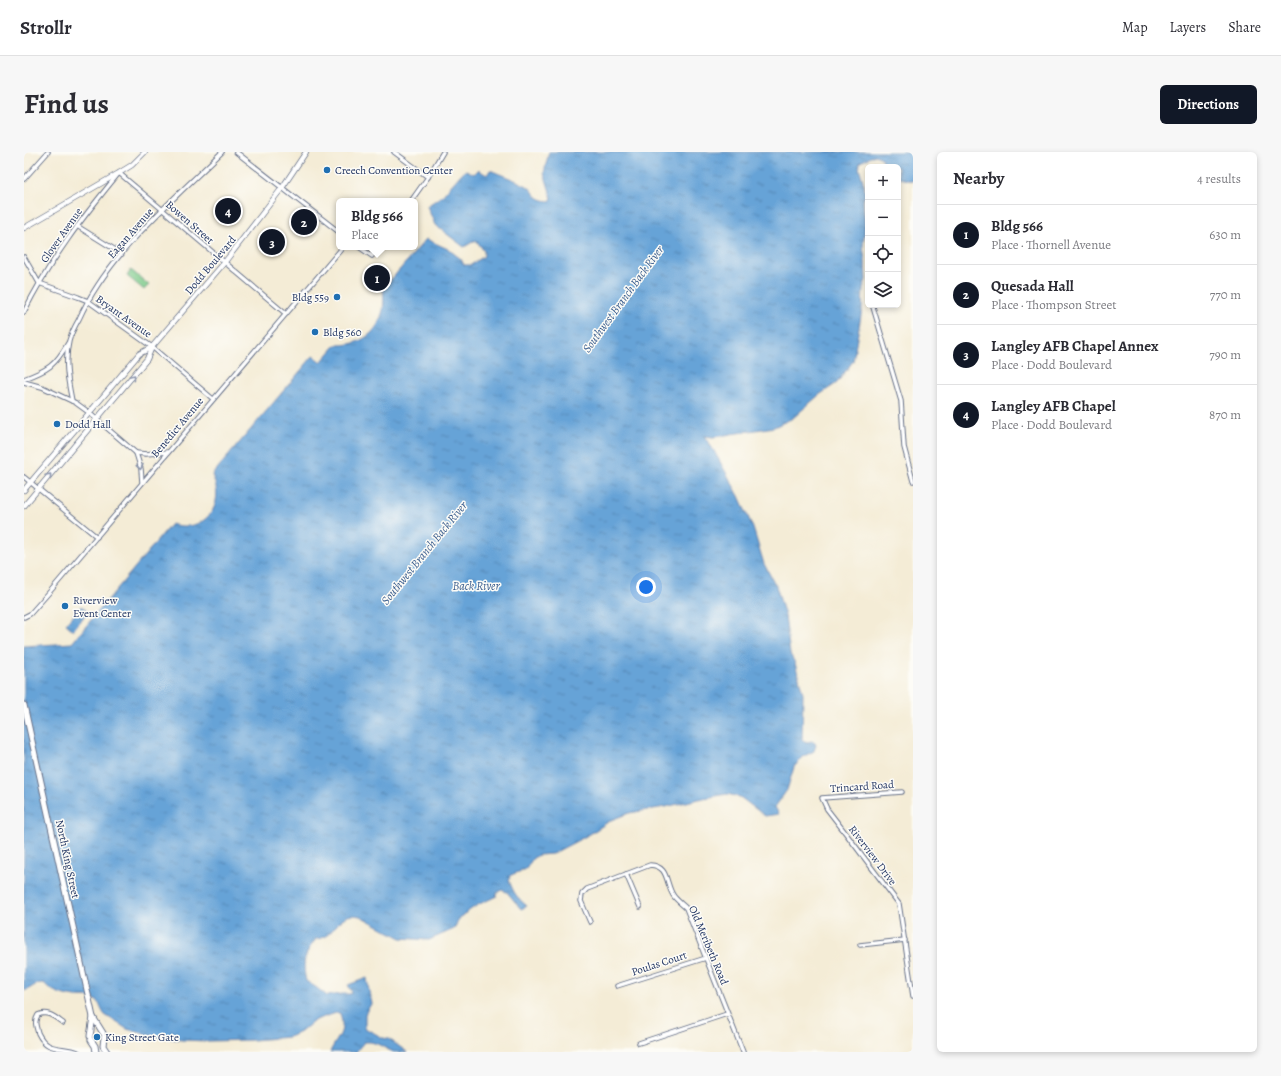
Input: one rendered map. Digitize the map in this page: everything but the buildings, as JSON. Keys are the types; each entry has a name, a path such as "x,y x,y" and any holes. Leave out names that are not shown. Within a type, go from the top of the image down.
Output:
{"main road":[{"name":"North King Street","path":"24,705 90,1006 93,1018 104,1035 103,1046 107,1052"},
{"name":"North King Street","path":"93,1018 90,1038 95,1046 96,1052"}],"street":[{"path":"24,179 48,152"},
{"path":"24,228 119,174 132,165 145,152"},
{"name":"Eagan Avenue","path":"24,379 40,373 59,359 88,301 122,254 163,210 222,152"},
{"path":"236,152 336,230"},
{"name":"Dodd Boulevard","path":"24,506 147,359 152,347 224,263 282,188 306,152"},
{"path":"394,152 428,177"},
{"path":"413,198 428,177 442,152"},
{"name":"Bowen Street","path":"119,174 286,314"},
{"name":"Glover Avenue","path":"24,312 39,283 58,252 119,174"},
{"path":"77,226 122,254"},
{"name":"Benedict Avenue","path":"24,617 30,614 97,537 142,482 340,250"},
{"path":"363,250 372,256 376,250"},
{"path":"24,257 39,283"},
{"name":"Bryant Avenue","path":"39,283 88,301 152,347 213,399"},
{"path":"873,308 901,401 904,447 913,480"},
{"name":"Eagan Avenue","path":"69,340 66,365 72,401"},
{"name":"Dodd Boulevard","path":"24,490 139,354 152,347"},
{"path":"24,382 42,387 72,401 89,413 136,452 153,454 168,452"},
{"path":"136,452 142,482"},
{"path":"24,477 97,537"},
{"name":"Trincard Road","path":"822,798 902,792"},
{"name":"Riverview Drive","path":"822,798 827,809 899,904 913,996"},
{"name":"Old Meribeth Road","path":"590,922 581,901 582,894 587,889 650,865 657,865 662,868 673,895 686,908 743,1052"},
{"path":"626,874 640,907"},
{"path":"860,945 905,940"},
{"name":"Poulas Court","path":"617,986 706,958"},
{"path":"63,1023 54,1016 43,1013 38,1015 36,1020 41,1040 48,1049 55,1052 78,1052"},
{"path":"639,1043 727,1014"}],"green space":[{"path":"131,270 149,285 144,290 127,276"}],"water":[{"name":"Back River","path":"549,152 913,152 913,181 901,179 901,164 884,164 882,158 875,155 860,162 859,167 865,194 863,201 865,226 863,246 865,260 865,283 853,361 837,383 819,395 793,418 774,427 713,437 704,436 739,496 753,528 764,564 776,586 785,616 790,654 795,663 803,694 802,740 807,742 812,741 816,744 814,751 804,756 794,767 787,790 775,807 779,814 765,816 740,797 727,794 629,813 611,820 590,834 552,854 539,855 533,858 526,869 511,875 509,880 514,891 527,906 521,909 507,892 501,890 497,893 496,897 478,905 466,913 454,929 429,940 401,938 360,916 352,915 341,920 328,934 316,939 309,949 304,964 306,981 327,996 351,994 352,992 348,985 367,978 371,1004 365,1014 365,1028 383,1038 389,1039 407,1052 394,1052 376,1044 364,1042 356,1052 330,1052 342,1030 340,1013 315,1020 302,1031 289,1037 253,1040 182,1040 159,1037 127,1029 105,1015 95,999 63,995 50,989 44,983 38,984 24,991 24,646 72,643 171,524 183,526 193,525 210,515 217,497 216,486 212,475 313,356 321,362 336,345 358,341 374,330 383,312 383,289 426,239 448,249 461,259 464,265 471,265 484,256 484,251 476,240 464,247 435,225 427,206 443,195 461,174 466,170 474,174 478,170 487,175 490,170 525,185 540,199 550,201 552,198 544,173"},
{"path":"81,606 88,612 73,630 66,624"}],"place":[{"name":"Creech Convention Center","path":"327,170"},
{"name":"Langley AFB Chapel","path":"228,211"},
{"name":"Quesada Hall","path":"304,222"},
{"name":"Langley AFB Chapel Annex","path":"272,242"},
{"name":"Bldg 566","path":"377,278"},
{"name":"Bldg 559","path":"337,297"},
{"name":"Bldg 560","path":"315,332"},
{"name":"Dodd Hall","path":"57,424"},
{"name":"Riverview Event Center","path":"65,606"},
{"name":"King Street Gate","path":"97,1037"}],"water label":[{"name":"Southwest Branch Back River","path":"623,299"},
{"name":"Southwest Branch Back River","path":"424,553"}]}
